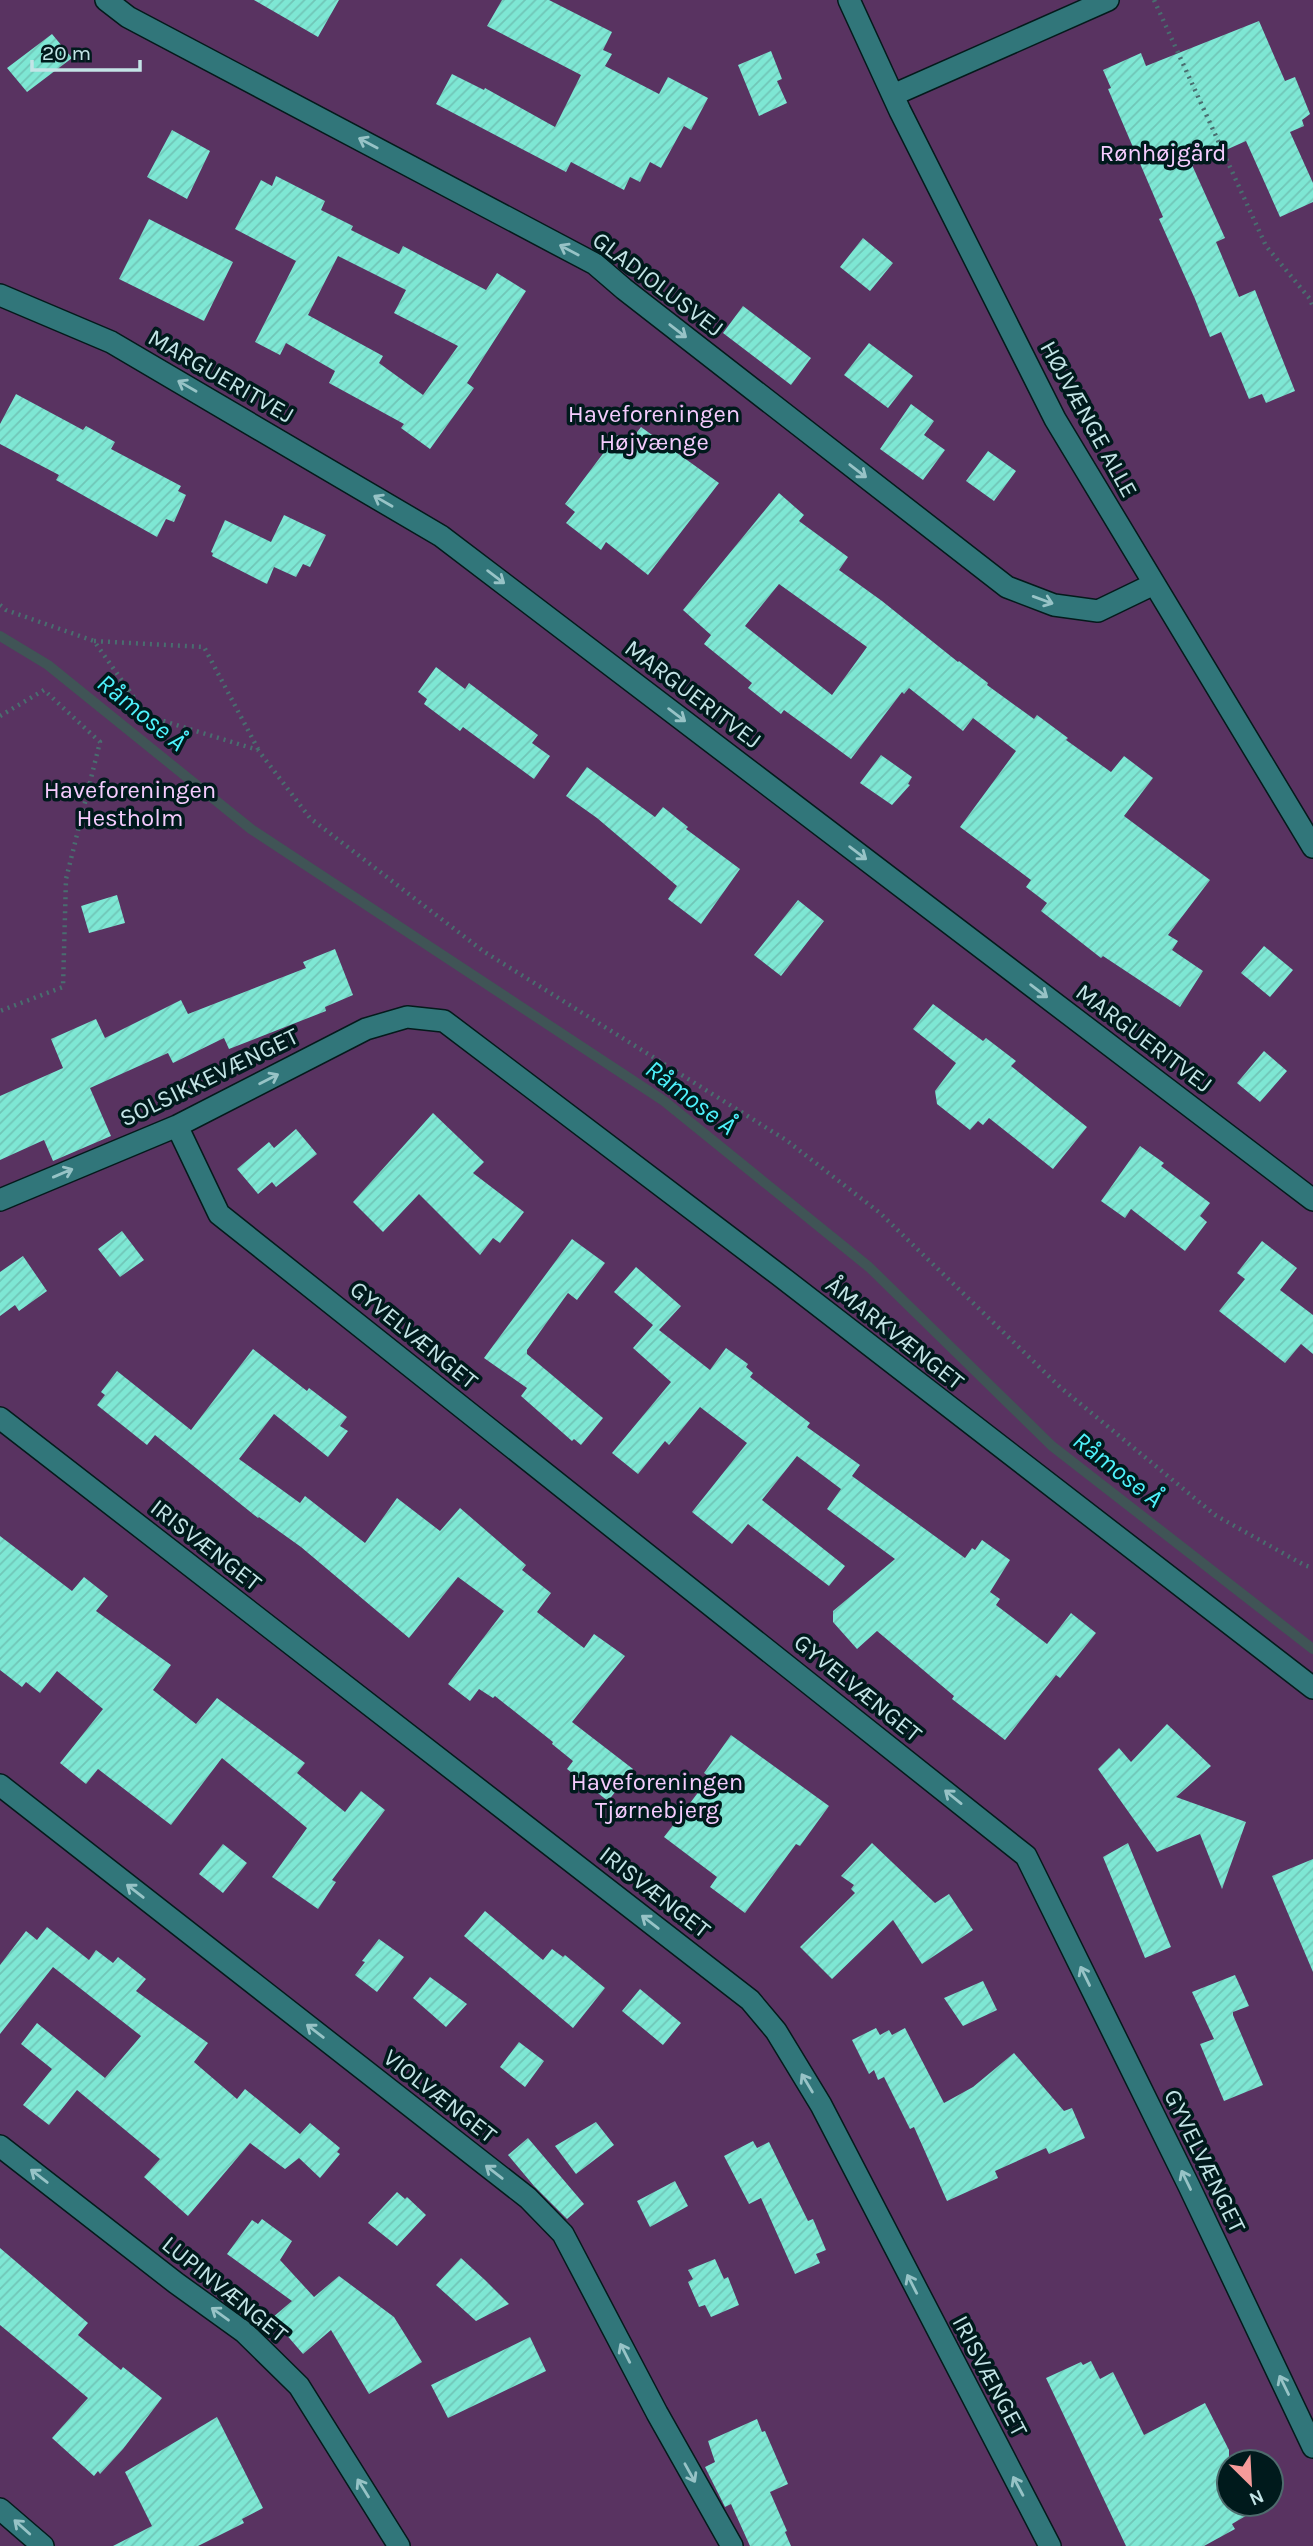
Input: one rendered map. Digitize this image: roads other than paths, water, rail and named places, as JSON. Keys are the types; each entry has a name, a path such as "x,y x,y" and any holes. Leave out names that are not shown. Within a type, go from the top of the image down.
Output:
{"street":[{"name":"GLADIOLUSVEJ","path":"106,0 128,17 596,264 624,289 1007,587 1054,604 1098,611 1154,584"},
{"name":"HØJVÆNGE ALLE","path":"849,0 893,95 1055,419 1313,847"},
{"path":"893,95 1108,0"},
{"name":"MARGUERITVEJ","path":"0,295 111,342 441,536 1313,1200"},
{"name":"SOLSIKKEVÆNGET","path":"0,1200 177,1126 366,1029 407,1017 444,1021"},
{"name":"ÅMARKVÆNGET","path":"444,1021 1313,1688"},
{"name":"GYVELVÆNGET","path":"177,1126 219,1214 1026,1856 1189,2186 1313,2447"},
{"name":"IRISVÆNGET","path":"0,1418 750,2000 776,2031 821,2105 1050,2546"},
{"name":"VIOLVÆNGET","path":"0,1785 528,2198 564,2234 657,2413 732,2546"},
{"name":"LUPINVÆNGET","path":"0,2146 254,2341 299,2386 399,2546"},
{"path":"0,2509 43,2546"}],"waterway":[{"name":"Råmose Å","path":"0,636 48,665 251,829 664,1101 869,1267 1052,1446 1313,1649"}],"park label":[{"name":"Rønhøjgård","path":"1163,153"},
{"name":"Haveforeningen Højvænge","path":"654,428"},
{"name":"Haveforeningen Hestholm","path":"130,804"},
{"name":"Haveforeningen Tjørnebjerg","path":"657,1796"}]}
